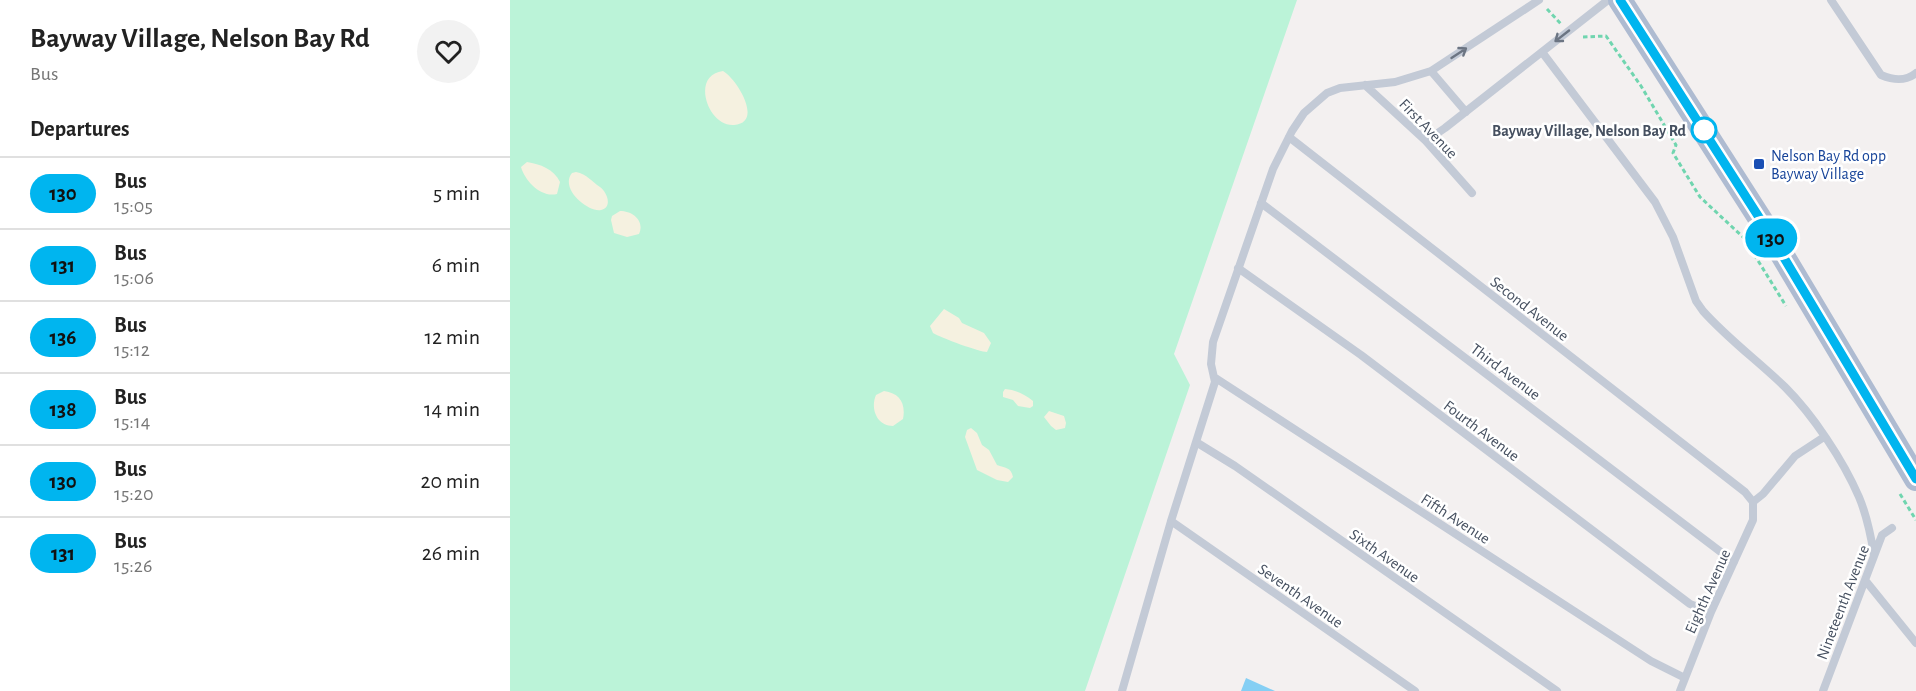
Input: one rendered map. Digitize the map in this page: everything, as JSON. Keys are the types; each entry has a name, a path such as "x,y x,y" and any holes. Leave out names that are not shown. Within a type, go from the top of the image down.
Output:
{"main road":[{"path":"1620,0 1771,236 1916,479"}],"lane":[{"path":"1426,141 1608,0"},
{"path":"1831,0 1881,75 1904,80 1916,74"},
{"path":"1122,691 1171,521 1212,393 1214,377 1210,364 1213,342 1273,169 1304,113 1327,93 1340,88 1395,82 1431,71 1542,3"},
{"path":"1542,52 1655,202 1673,237 1696,301 1703,311 1811,415 1860,498 1874,555"},
{"path":"1431,71 1466,112"},
{"name":"First Avenue","path":"1365,85 1426,141 1472,193"},
{"name":"Second Avenue","path":"1289,138 1745,492 1753,502"},
{"name":"Third Avenue","path":"1261,203 1734,562"},
{"name":"Fourth Avenue","path":"1238,268 1361,356 1690,604 1711,612"},
{"name":"Fifth Avenue","path":"1214,377 1651,661 1685,678"},
{"path":"1753,502 1763,494 1795,456 1824,437"},
{"name":"Sixth Avenue","path":"1196,442 1235,466 1557,691"},
{"name":"Eighth Avenue","path":"1680,691 1711,612 1753,520 1753,502"},
{"name":"Seventh Avenue","path":"1171,521 1414,691"},
{"name":"Nineteenth Avenue","path":"1823,691 1882,535 1892,528"},
{"path":"1865,579 1916,643"}],"path":[{"path":"1542,3 1575,37 1606,36 1641,86 1676,145 1673,153 1700,196 1744,238"}],"green space":[{"path":"510,0 1297,0 1174,354 1190,385 1085,691 510,691"}],"sand":[{"path":"723,71 741,91 747,109 747,117 743,122 734,125 717,118 710,110 706,100 707,81 713,75"},
{"path":"527,162 550,170 557,177 560,182 557,194 551,195 540,191 530,183 521,167"},
{"path":"576,172 586,176 603,189 608,199 605,208 596,210 590,208 572,193 569,179 572,173"},
{"path":"620,211 637,218 640,225 639,234 627,237 614,233 612,216"},
{"path":"944,309 959,318 962,323 984,333 991,343 987,352 933,333 930,326"},
{"path":"1005,389 1026,396 1033,401 1033,406 1030,408 1018,406 1013,400 1003,397"},
{"path":"884,391 894,394 903,404 903,419 893,426 883,423 876,416 874,400 876,395"},
{"path":"1049,411 1064,416 1065,428 1056,430 1051,426 1044,417"},
{"path":"971,428 977,433 982,445 989,450 997,465 1011,471 1013,477 1008,482 997,480 977,470 965,437 967,430"}],"water":[{"path":"1246,678 1275,691 1241,691"}],"bus line":[{"name":"130","path":"1620,0 1771,236 1916,479"}],"place":[{"name":"Bayway Village, Nelson Bay Rd","path":"1704,130"},
{"name":"Nelson Bay Rd opp Bayway Village","path":"1759,164"}]}
